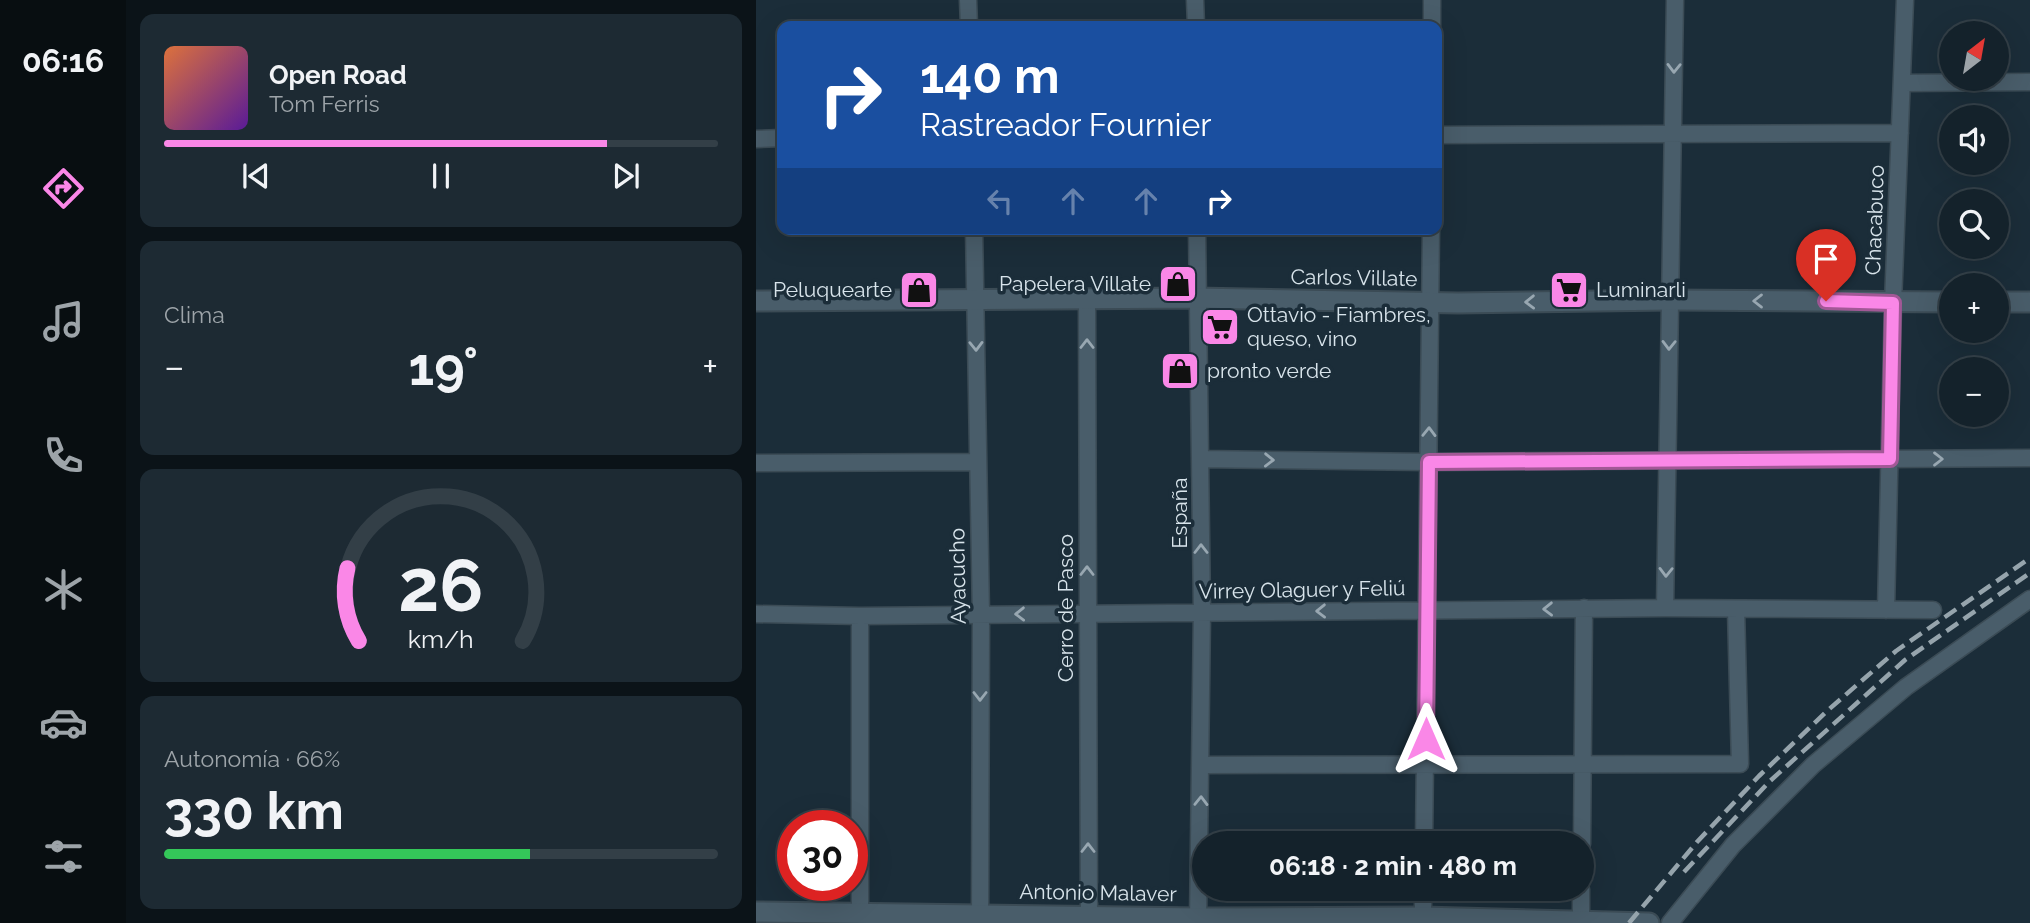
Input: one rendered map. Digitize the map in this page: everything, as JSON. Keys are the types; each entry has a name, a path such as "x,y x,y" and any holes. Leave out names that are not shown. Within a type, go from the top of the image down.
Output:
{"street":[{"path":"968,0 969,21"},
{"path":"1195,0 1196,21"},
{"path":"1432,0 1432,21"},
{"path":"1665,608 1675,0"},
{"name":"Chacabuco","path":"1886,610 1893,303 1905,0"},
{"path":"1902,83 2030,82"},
{"path":"1442,135 1900,133"},
{"path":"756,139 777,138"},
{"name":"Ayacucho","path":"974,235 981,615 980,918"},
{"name":"España","path":"1197,235 1202,612 1198,920"},
{"path":"1424,831 1432,235"},
{"name":"Carlos Villate","path":"756,301 1197,298 1432,302 1939,302"},
{"name":"Cerro de Pasco","path":"1087,300 1089,916"},
{"path":"2009,302 2030,302"},
{"path":"1201,459 1429,462 2030,458"},
{"path":"756,463 977,462"},
{"path":"1670,923 1733,845 1813,765 1906,687 2030,599"},
{"path":"1582,831 1584,608"},
{"name":"Virrey Olaguer y Feliú","path":"756,614 860,616 1584,608 1933,610"},
{"path":"1202,765 1740,764 1736,610"},
{"path":"860,616 860,912"},
{"path":"1423,901 1423,920"},
{"path":"1581,901 1581,920"},
{"name":"Antonio Malaver","path":"756,912 860,912 980,918 1089,916 1198,920 1581,920 1649,923"}],"railway":[{"path":"1629,923 1697,842 1759,776 1827,711 1896,651 2030,558"},
{"path":"1684,872 1770,781 1905,660 2030,573"}],"place":[{"name":"Papelera Villate","path":"1178,284"},
{"name":"Peluquearte","path":"919,290"},
{"name":"Luminarli","path":"1569,290"},
{"name":"Ottavio - Fiambres, queso, vino","path":"1220,327"},
{"name":"pronto verde","path":"1180,371"}],"route":[{"path":"1426,739 1429,462 1890,459 1893,303 1826,301"}]}
